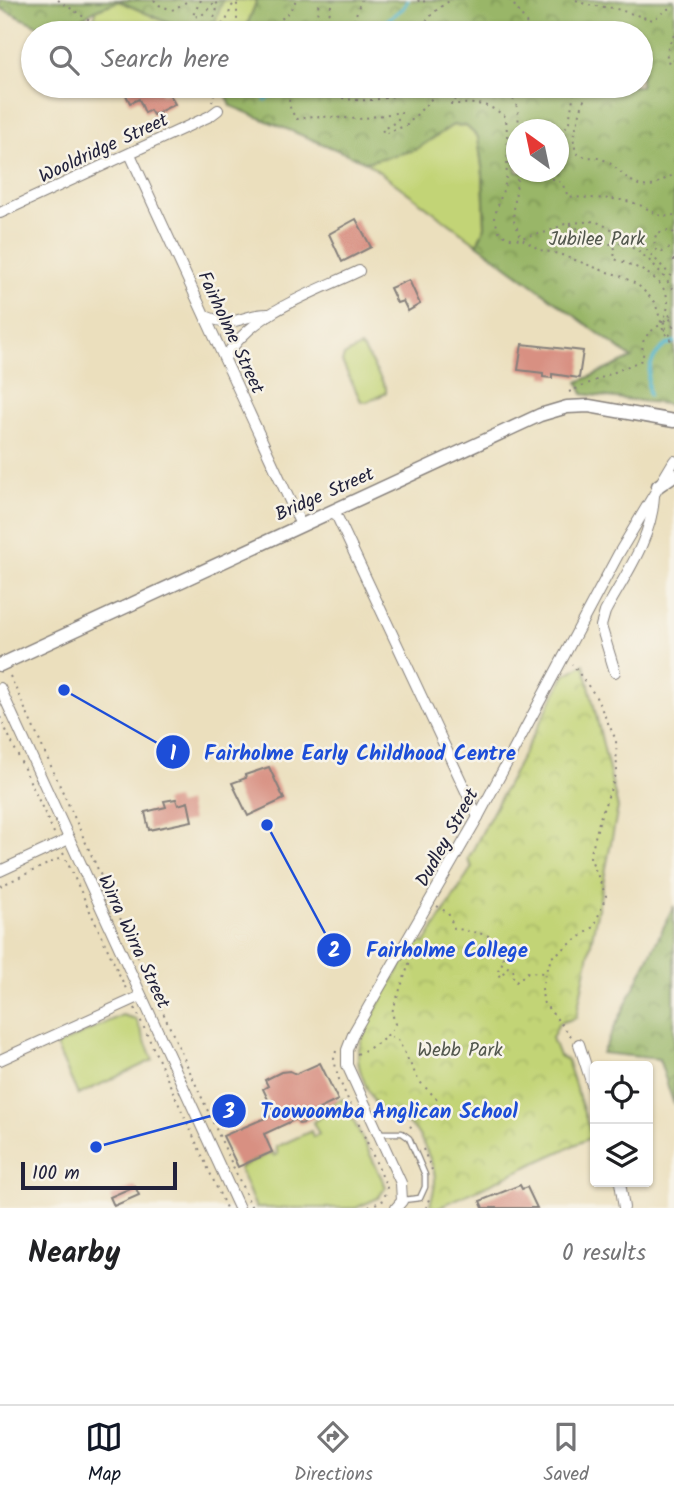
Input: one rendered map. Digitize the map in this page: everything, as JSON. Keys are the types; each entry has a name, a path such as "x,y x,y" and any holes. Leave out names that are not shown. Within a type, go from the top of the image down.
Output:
{"street":[{"name":"Wooldridge Street","path":"0,213 130,154 218,110"},
{"name":"Fairholme Street","path":"130,154 301,525"},
{"path":"225,358 238,338 270,314 359,271"},
{"path":"205,316 229,323 259,313 270,314"},
{"name":"Bridge Street","path":"0,665 556,409 589,406 674,421"},
{"name":"Dudley Street","path":"346,1058 354,1032 478,817 564,656 674,461"},
{"path":"615,672 601,626 605,612 649,532 656,489 674,475"},
{"path":"334,510 478,817"},
{"name":"Wirra Wirra Street","path":"0,688 64,841 141,996 239,1208"},
{"path":"0,871 64,841"},
{"path":"0,1060 141,996"},
{"path":"579,1044 590,1078"},
{"path":"346,1058 351,1075 401,1184 399,1204"},
{"path":"621,1187 624,1208"}],"lane":[{"path":"378,1133 402,1133 409,1138 425,1175 425,1187 420,1198 399,1204"}],"path":[{"path":"58,0 90,21"},
{"path":"154,0 172,10 190,0"},
{"path":"201,0 192,15 202,15 216,1 218,8 213,21"},
{"path":"229,0 232,6"},
{"path":"279,21 296,0"},
{"path":"315,21 319,0"},
{"path":"327,21 332,0"},
{"path":"355,21 361,0"},
{"path":"418,0 421,3 428,0"},
{"path":"426,21 443,4 452,0"},
{"path":"509,0 524,21"},
{"path":"576,0 653,20 667,9 674,8"},
{"path":"226,21 232,6 238,1"},
{"path":"237,21 238,1"},
{"path":"674,35 670,41 667,61 671,63 674,60"},
{"path":"289,98 290,111 298,119 313,116 359,120 401,112 401,117 382,129 384,134 407,125 432,98"},
{"path":"342,98 358,101 375,98"},
{"path":"459,98 451,104 470,102 492,106 506,117 506,181 494,218 496,226 506,237 522,239 565,224 595,221 634,240 674,279"},
{"path":"513,98 518,108 518,119"},
{"path":"569,122 573,98"},
{"path":"584,98 573,137 576,153 586,158 601,158 629,181 637,184 653,186 674,175"},
{"path":"517,182 513,219 522,239 540,250 619,275 638,285 654,302 666,337 674,345"},
{"path":"560,182 568,195 626,201 640,205 652,213 674,215"},
{"path":"565,224 577,228 587,244 618,242 630,247 651,263 674,292"},
{"path":"674,233 670,230 657,233 654,245 656,250 662,253 674,246"},
{"path":"608,243 615,249 614,260 633,265 648,274 663,290 668,306 661,325"},
{"path":"674,259 674,265"},
{"path":"569,392 642,360 645,353 642,344 645,338 674,311"},
{"path":"661,325 674,318"},
{"path":"661,325 674,339"},
{"path":"664,328 674,326"},
{"path":"668,332 674,332"},
{"path":"564,656 594,695 616,740 617,772 600,818 590,857 606,896 594,927 552,957 542,988 543,1002 579,1044"},
{"path":"10,676 252,1208"},
{"path":"0,717 64,841 65,856 226,1208"},
{"path":"0,886 65,856"},
{"path":"440,908 448,913 454,928 487,935 496,940 504,960 497,975 500,977 508,967 515,972 513,977 516,982 528,972 545,973"},
{"path":"346,1058 378,1044 389,1036 395,1024 392,1013 419,935 414,930"},
{"path":"389,1036 398,1040 419,1081 437,1099"},
{"path":"336,1051 334,1059 338,1077 387,1187 384,1200 366,1208"}],"green space":[{"path":"0,0 223,0 215,21 164,21 119,1 97,9 78,21 28,21 0,8"},
{"path":"223,0 257,0 249,21 215,21"},
{"name":"Jubilee Park","path":"257,0 674,0 674,405 583,394 578,382 632,358 477,244 485,227 483,174 478,137 466,126 453,125 415,150 366,162 231,106 228,98 653,98 653,21 249,21"},
{"path":"119,1 164,21 93,21 97,9"},
{"path":"453,125 466,126 478,137 483,174 485,228 477,244 366,162 415,150"},
{"path":"360,347 386,388 386,393 367,402 361,401 342,362 344,356"},
{"name":"Webb Park","path":"584,664 618,808 576,1018 559,1023 552,1038 559,1056 567,1060 590,1138 437,1208 429,1208 435,1181 427,1151 411,1126 381,1114 361,1073 358,1058 360,1046 372,1015 417,941 425,943 472,867 468,859 565,675"},
{"path":"674,906 674,1105 659,1059 602,1053"},
{"path":"122,1015 136,1019 153,1060 78,1095 56,1046"},
{"path":"343,1099 386,1187 378,1198 356,1208 256,1208 239,1168 273,1152 274,1156 278,1154 276,1147 311,1131 313,1137 319,1134 313,1122 333,1109 330,1104"}],"building":[{"path":"128,98 172,98 175,104 153,115 150,110 145,113 139,99 130,103"},
{"path":"356,219 371,247 342,262 329,234"},
{"path":"409,280 420,304 408,311 403,301 397,303 390,288"},
{"path":"522,344 583,351 579,378 552,374 552,378 543,377 543,373 518,370"},
{"path":"269,767 284,799 248,816 232,783 246,778 245,775"},
{"path":"176,799 178,805 188,802 192,821 149,830 145,812 166,807 164,801"},
{"path":"320,1063 338,1100 317,1110 319,1115 304,1123 299,1124 296,1119 264,1134 272,1152 238,1167 223,1136 275,1114 263,1089 268,1086 265,1080 281,1072 290,1071 296,1074"},
{"path":"520,1185 522,1189 527,1187 537,1208 483,1208 480,1201"},
{"path":"135,1186 139,1195 114,1206 110,1197"}],"waterway":[{"path":"386,21 403,8 408,0"},
{"path":"649,395 651,363 660,350 674,342"}],"place":[{"name":"Fairholme Early Childhood Centre","path":"64,690"},
{"name":"Fairholme College","path":"267,825"},
{"name":"Toowoomba Anglican School","path":"96,1147"}]}
